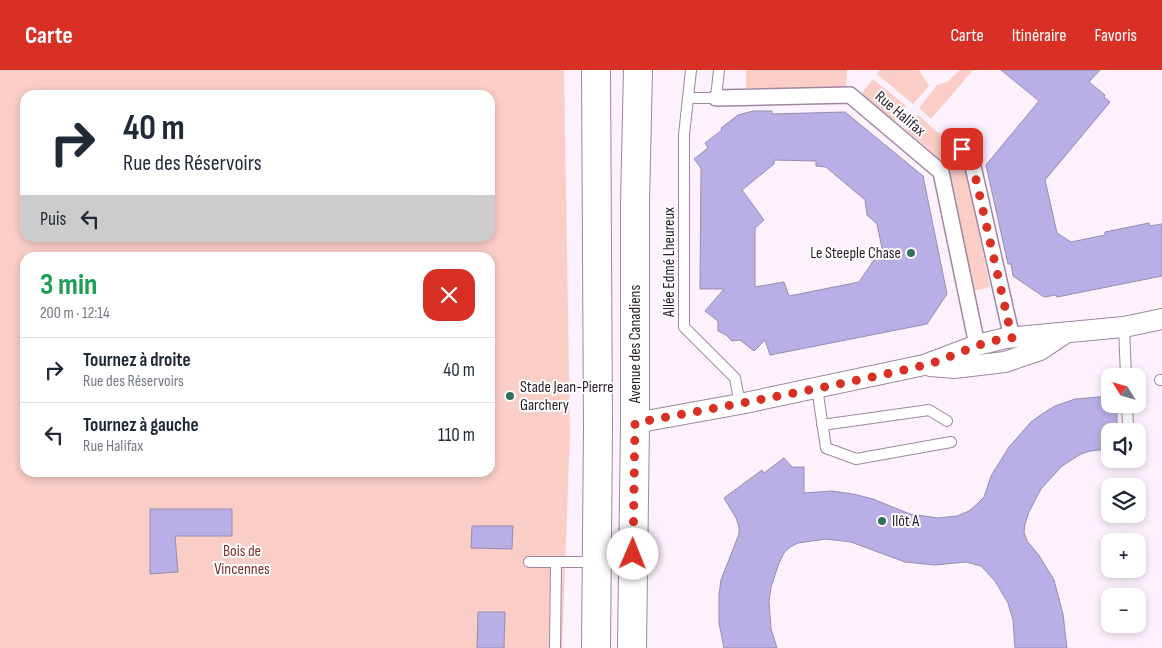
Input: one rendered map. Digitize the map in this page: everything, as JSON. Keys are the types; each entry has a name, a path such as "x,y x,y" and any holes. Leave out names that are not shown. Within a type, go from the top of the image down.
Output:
{"main road":[{"path":"596,70 598,428 596,648"},
{"name":"Avenue des Canadiens","path":"632,648 635,204 638,70"}],"street":[{"name":"Rue Halifax","path":"716,98 850,95 941,172 977,345"},
{"path":"962,149 972,162 1012,338"},
{"path":"635,423 740,404 924,365 977,345 1012,338 1124,327 1162,319"},
{"path":"924,365 954,368 1004,362 1040,350 1066,332"}],"lane":[{"name":"Allée Edmé Lheureux","path":"691,70 684,135 684,327 735,378 740,404"},
{"path":"689,98 716,98 719,70"},
{"path":"1124,327 1126,368"},
{"path":"817,388 826,448 856,459 951,442"},
{"path":"822,425 929,410 947,421"},
{"path":"529,562 597,562"},
{"path":"555,648 556,562"}],"green space":[{"name":"Bois de Vincennes","path":"0,70 564,70 570,434 562,648 0,648"},
{"path":"746,70 847,70 846,91 746,88"},
{"path":"880,70 919,70 929,86 913,104 877,74"},
{"path":"960,70 973,70 931,119 919,108 937,85 947,82"},
{"path":"873,79 906,106 894,121 861,94"},
{"path":"918,115 952,145 940,159 905,129"},
{"path":"965,166 990,287 973,291 947,170"}],"building":[{"path":"1001,70 1100,70 1089,82 1105,95 1104,97 1110,102 1045,180 1057,233 1071,242 1105,235 1105,232 1149,223 1150,226 1162,224 1162,276 1057,297 1056,295 1044,297 1013,276 1011,264 1008,264 986,165 1039,101"},
{"path":"753,111 772,111 772,114 845,112 923,176 947,294 927,324 770,355 765,340 754,351 740,340 732,341 718,331 718,321 705,311 724,289 700,289 701,168 694,159 708,148 705,143 738,115","holes":["774,160 816,161 816,166 826,167 865,200 867,215 877,224 882,248 859,282 789,296 784,282 755,287 755,228 764,220 742,190 774,164"]},
{"name":"Ilôt A","path":"1101,397 1101,413 1117,413 1117,423 1101,423 1101,450 1081,454 1062,466 1041,489 1029,512 1024,532 1027,541 1038,554 1054,580 1063,614 1067,648 1015,648 1013,620 1008,603 995,581 981,566 966,562 935,565 905,562 851,542 826,539 798,543 790,547 784,553 779,563 771,587 769,601 771,629 777,648 724,648 719,623 719,594 721,580 739,534 739,527 724,498 762,470 764,473 784,458 792,467 804,467 804,493 832,491 853,494 873,499 910,514 938,518 957,516 969,511 984,497 991,476 1009,447 1031,422 1055,406 1075,399"},
{"path":"150,509 232,509 232,536 175,536 178,572 150,574"},
{"path":"472,526 513,526 512,549 471,548"},
{"path":"478,612 505,612 504,648 477,648"}],"place":[{"name":"Le Steeple Chase","path":"911,253"},
{"name":"Stade Jean-Pierre Garchery","path":"510,396"},
{"name":"Ilôt A","path":"882,521"}],"route":[{"path":"633,554 635,423 740,404 924,365 977,345 1012,338 972,162 962,149"}]}
